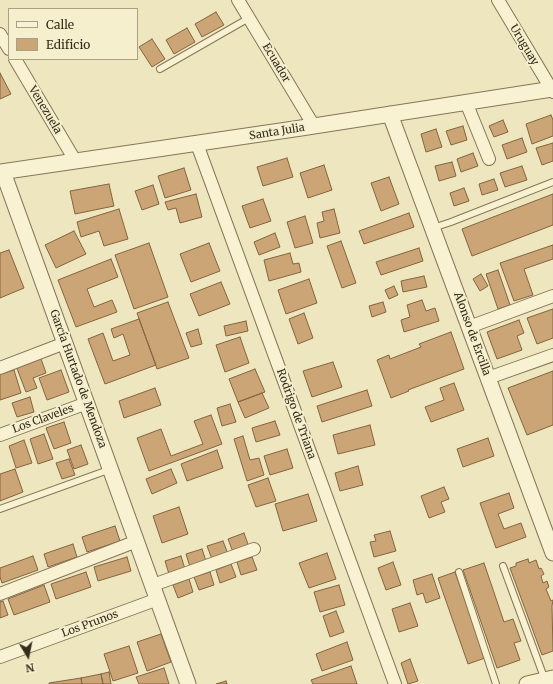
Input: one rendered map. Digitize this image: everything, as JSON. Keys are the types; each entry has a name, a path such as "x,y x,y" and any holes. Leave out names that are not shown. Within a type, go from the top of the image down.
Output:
{"street":[{"name":"Ecuador","path":"238,0 314,126"},
{"name":"Uruguay","path":"498,0 552,90"},
{"path":"0,34 8,47"},
{"name":"Venezuela","path":"16,60 76,162"},
{"name":"Santa Julia","path":"2,172 552,90"},
{"path":"466,102 488,159"},
{"name":"Alonso de Ercilla","path":"390,114 553,553"},
{"name":"Rodrigo de Triana","path":"197,144 395,684"},
{"name":"García Hurtado de Mendoza","path":"2,172 188,684"},
{"path":"469,327 553,296"},
{"path":"0,368 65,343"},
{"path":"488,378 553,354"},
{"name":"Los Claveles","path":"0,435 87,403"},
{"path":"0,594 137,541"},
{"path":"155,592 254,549"},
{"name":"Los Prunos","path":"0,657 155,592"},
{"path":"527,684 549,679"}],"lane":[{"path":"160,69 249,18"},
{"path":"432,228 553,182"},
{"path":"0,510 111,469"},
{"path":"503,566 549,679"},
{"path":"459,572 496,684"}],"building":[{"path":"216,12 224,25 202,37 195,24"},
{"path":"187,28 195,42 174,54 166,40"},
{"path":"152,39 165,59 152,67 139,47"},
{"path":"0,73 11,94 0,99"},
{"path":"551,115 553,120 553,136 532,144 526,124"},
{"path":"503,120 508,132 494,137 489,126"},
{"path":"463,126 467,140 451,145 446,131"},
{"path":"436,129 442,147 426,152 421,134"},
{"path":"522,138 527,152 507,159 502,145"},
{"path":"553,143 553,161 542,165 536,148"},
{"path":"473,153 478,166 461,172 457,159"},
{"path":"287,158 293,177 263,186 257,167"},
{"path":"452,162 456,176 439,181 435,166"},
{"path":"324,165 332,190 308,198 300,173"},
{"path":"522,166 527,180 505,187 500,173"},
{"path":"184,168 191,190 165,198 158,176"},
{"path":"389,177 399,204 381,211 371,183"},
{"path":"494,179 498,190 482,195 479,184"},
{"path":"109,184 114,206 75,214 70,191"},
{"path":"153,185 159,204 142,210 135,191"},
{"path":"464,188 469,201 454,206 450,193"},
{"path":"196,194 202,217 180,223 176,208 168,210 165,202"},
{"path":"553,194 553,225 472,256 462,229"},
{"path":"263,199 271,221 250,228 242,206"},
{"path":"119,209 128,239 104,246 99,231 81,237 77,222"},
{"path":"334,209 340,233 320,238 317,223 324,221 322,212"},
{"path":"409,213 414,227 364,244 359,231"},
{"path":"305,216 313,243 295,248 287,222"},
{"path":"74,231 86,254 56,268 45,245"},
{"path":"275,233 280,247 259,255 254,242"},
{"path":"341,241 356,283 342,288 327,246"},
{"path":"149,243 168,297 134,309 115,255"},
{"path":"209,243 220,271 191,282 180,254"},
{"path":"553,245 553,259 524,269 533,295 514,301 500,263"},
{"path":"419,248 423,261 381,275 376,262"},
{"path":"9,250 24,288 0,298 0,253"},
{"path":"290,253 293,264 299,263 301,272 269,281 264,260"},
{"path":"111,259 118,277 87,289 94,307 112,300 117,312 76,327 58,280"},
{"path":"498,270 510,305 498,309 486,274"},
{"path":"481,274 488,286 480,291 473,279"},
{"path":"424,276 427,287 403,292 401,281"},
{"path":"309,279 317,303 286,314 278,290"},
{"path":"221,282 230,304 199,316 190,294"},
{"path":"394,286 398,295 389,299 385,290"},
{"path":"422,300 426,311 435,308 439,321 404,332 401,320 410,317 407,305"},
{"path":"168,302 189,358 157,369 137,313"},
{"path":"383,302 386,312 372,317 369,306"},
{"path":"553,309 553,338 537,344 527,318"},
{"path":"304,313 313,338 298,344 289,319"},
{"path":"139,319 156,365 105,384 88,339 103,333 113,361 130,355 123,334 114,338 111,329"},
{"path":"519,320 524,333 517,336 522,350 497,359 487,332"},
{"path":"246,321 248,331 226,336 224,326"},
{"path":"198,329 202,344 191,347 186,333"},
{"path":"451,332 464,369 391,398 377,360 389,355 390,359 421,347 419,344"},
{"path":"240,337 249,363 225,372 216,345"},
{"path":"40,356 46,373 33,378 37,388 26,392 16,366"},
{"path":"333,362 342,387 312,397 303,371"},
{"path":"255,369 265,392 238,402 229,379"},
{"path":"14,370 21,393 0,400 0,374"},
{"path":"61,370 69,392 47,400 39,378"},
{"path":"553,371 553,425 527,435 508,388"},
{"path":"454,383 464,410 431,422 425,407 444,400 440,388"},
{"path":"155,388 161,405 124,418 119,401"},
{"path":"367,390 372,406 322,422 317,406"},
{"path":"262,393 269,408 245,418 238,402"},
{"path":"30,397 34,412 17,417 12,403"},
{"path":"230,404 236,422 222,426 217,408"},
{"path":"211,415 222,444 149,471 137,438 161,429 171,456 203,444 194,421"},
{"path":"275,421 280,435 256,442 252,428"},
{"path":"64,422 71,443 54,449 46,428"},
{"path":"370,425 375,445 338,454 333,435"},
{"path":"44,434 53,459 38,464 30,439"},
{"path":"243,436 250,460 259,458 264,475 247,481 234,439"},
{"path":"488,438 494,456 463,467 457,449"},
{"path":"24,440 32,463 16,468 9,446"},
{"path":"81,445 88,464 74,469 67,450"},
{"path":"287,449 293,468 270,475 264,456"},
{"path":"217,450 223,468 187,481 181,464"},
{"path":"69,459 75,475 62,479 56,463"},
{"path":"358,466 363,485 340,491 335,473"},
{"path":"15,469 23,492 0,501 0,474"},
{"path":"171,469 177,483 152,494 146,479"},
{"path":"268,478 276,501 256,507 248,485"},
{"path":"444,487 449,499 441,502 445,512 429,518 421,496"},
{"path":"509,493 514,508 498,514 504,529 521,523 526,537 496,548 480,503"},
{"path":"308,494 317,521 283,531 275,504"},
{"path":"179,507 188,534 162,543 153,516"},
{"path":"115,526 120,541 87,552 82,537"},
{"path":"390,531 396,551 374,557 370,542 376,541 374,535"},
{"path":"244,533 249,547 233,552 228,539"},
{"path":"223,541 228,554 212,559 207,546"},
{"path":"73,544 77,557 48,567 44,554"},
{"path":"202,549 206,561 190,567 186,554"},
{"path":"327,553 336,579 309,588 299,563"},
{"path":"33,556 38,570 2,583 0,568"},
{"path":"181,556 185,569 169,574 165,561"},
{"path":"127,557 131,571 98,581 94,567"},
{"path":"252,557 257,570 241,575 237,562"},
{"path":"528,559 529,563 536,560 539,569 541,568 544,574 541,576 543,583 547,581 549,587 546,589 551,601 553,600 553,651 542,655 510,568 516,566 516,563"},
{"path":"393,562 401,585 386,590 378,568"},
{"path":"484,563 504,622 513,619 521,641 514,643 520,660 497,668 463,570"},
{"path":"231,564 236,577 220,583 216,570"},
{"path":"86,572 91,587 56,599 51,584"},
{"path":"210,572 214,585 199,590 194,577"},
{"path":"455,572 485,658 468,664 438,578"},
{"path":"432,574 440,598 426,603 423,593 417,595 413,580"},
{"path":"189,579 193,592 178,598 173,585"},
{"path":"44,585 50,602 14,615 8,599"},
{"path":"339,585 345,605 320,612 314,592"},
{"path":"3,601 8,615 0,618 0,602"},
{"path":"410,603 418,626 399,632 392,609"},
{"path":"336,611 344,632 330,637 323,616"},
{"path":"161,634 171,662 147,671 137,642"},
{"path":"347,642 353,660 322,671 316,654"},
{"path":"129,646 138,673 113,681 104,654"},
{"path":"410,659 418,681 408,684 401,663"},
{"path":"351,666 357,684 313,684 311,680"},
{"path":"164,668 169,684 139,684 136,677"},
{"path":"109,672 111,684 103,684 101,674"},
{"path":"101,674 103,684 82,684 81,678"},
{"path":"81,678 82,684 49,684 49,683"},
{"path":"226,681 227,684 216,684"}]}
